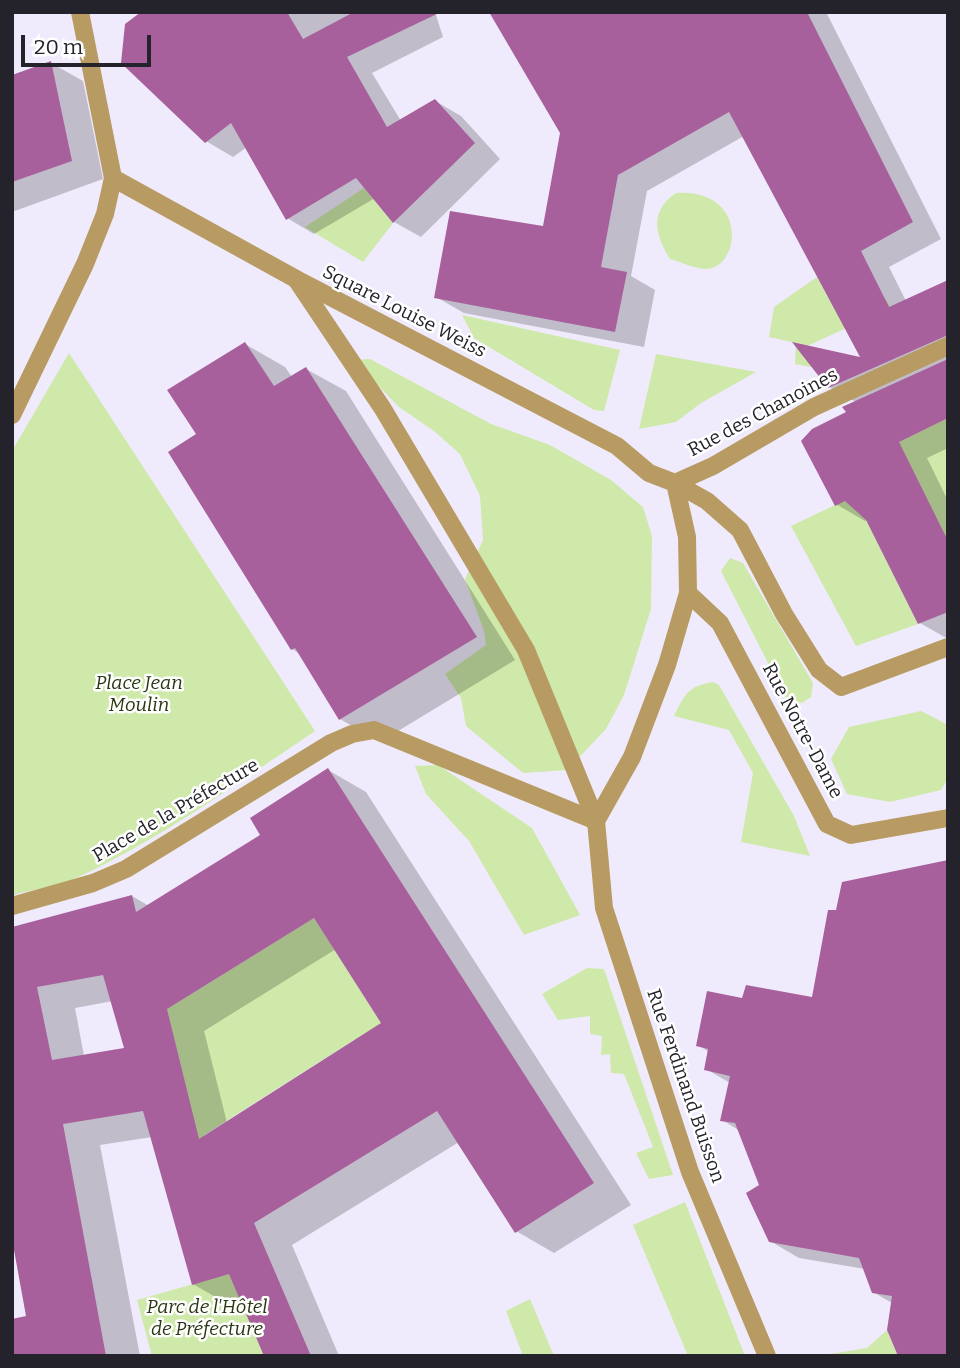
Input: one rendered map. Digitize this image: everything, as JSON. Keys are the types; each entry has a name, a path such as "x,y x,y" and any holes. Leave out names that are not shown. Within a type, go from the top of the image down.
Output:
{"street":[{"path":"12,415 85,264 104,214 113,178 79,12"},
{"name":"Square Louise Weiss","path":"113,178 296,279 617,446 649,474 675,483"},
{"name":"Rue Ferdinand Buisson","path":"296,279 383,409 526,650 596,821 604,908 690,1172 767,1356"},
{"name":"Rue des Chanoines","path":"675,483 713,466 814,407 948,346"},
{"path":"596,821 632,757 667,666 688,593 687,537 675,483"},
{"path":"675,483 707,501 740,530 784,614 819,670 841,687 948,647"},
{"name":"Rue Notre-Dame","path":"688,593 720,622 827,824 851,835 948,818"},
{"name":"Place de la Préfecture","path":"12,906 93,883 126,869 331,743 352,734 374,730 596,821"}],"green space":[{"path":"364,188 393,223 363,262 305,227"},
{"path":"676,193 700,195 717,203 727,215 732,229 731,243 726,256 718,265 702,269 670,259 661,241 657,224 662,208"},
{"path":"817,277 840,319 886,299 890,308 807,346 811,367 795,364 796,343 769,337 774,307"},
{"path":"462,315 620,350 604,411 594,410 474,338"},
{"name":"Place Jean Moulin","path":"69,353 315,731 198,810 105,864 67,882 12,895 12,451"},
{"path":"656,354 756,372 701,403 676,422 639,429"},
{"path":"370,359 491,424 550,445 611,480 643,507 652,536 651,609 624,695 606,729 567,770 523,773 466,726 461,698 445,674 486,645 484,631 465,579 483,540 480,496 460,454 434,431 399,407 353,360"},
{"path":"948,418 948,541 880,451"},
{"path":"854,496 918,624 856,646 791,526"},
{"path":"730,558 743,563 813,683 811,697 802,703 787,700 721,571"},
{"path":"713,682 719,685 794,816 810,856 741,842 753,773 729,730 674,716 688,692"},
{"path":"921,711 948,725 948,778 941,790 890,802 847,794 831,759 849,727"},
{"path":"438,765 532,828 580,915 524,935 469,841 426,794 415,766"},
{"path":"314,918 396,1046 354,1040 204,1135 204,1140 199,1142 167,1009"},
{"path":"587,968 604,969 673,1175 649,1179 636,1153 653,1147 624,1074 611,1073 610,1054 601,1055 602,1036 590,1034 590,1016 558,1020 542,994"},
{"path":"685,1202 745,1356 688,1356 633,1225"},
{"name":"Parc de l'Hôtel de Préfecture","path":"239,1271 264,1356 152,1356 137,1300"},
{"path":"530,1299 554,1356 523,1356 506,1311"},
{"path":"887,1330 898,1356 818,1356 867,1348"}],"building":[{"path":"141,12 287,12 303,39 354,12 441,12 347,57 387,127 435,99 475,143 393,223 356,178 286,220 231,123 205,143 121,63 125,24"},
{"path":"489,12 807,12 913,222 861,251 889,307 948,280 948,335 828,388 792,342 860,357 729,112 618,175 601,267 627,272 615,332 434,298 450,211 543,226 560,133"},
{"path":"51,61 72,161 12,182 12,75"},
{"path":"245,342 274,386 306,367 477,637 339,720 295,648 291,650 168,452 196,434 167,390"},
{"path":"948,359 948,418 899,442 948,541 948,612 918,624 866,520 845,501 835,506 801,441 812,429 846,412 842,407"},
{"path":"328,768 594,1183 515,1233 437,1111 254,1223 311,1356 264,1356 229,1274 192,1285 143,1111 63,1124 106,1356 12,1356 12,1319 26,1316 12,1239 12,927 132,895 136,912 260,835 250,818","holes":["314,918 381,1023 199,1139 167,1009","103,975 124,1048 52,1060 37,987"]},
{"path":"948,860 948,1356 898,1356 887,1330 892,1296 872,1293 859,1258 769,1242 746,1193 759,1185 735,1123 720,1121 730,1076 704,1070 708,1049 696,1046 707,991 742,998 746,985 812,997 828,910 836,910 842,882"}]}
